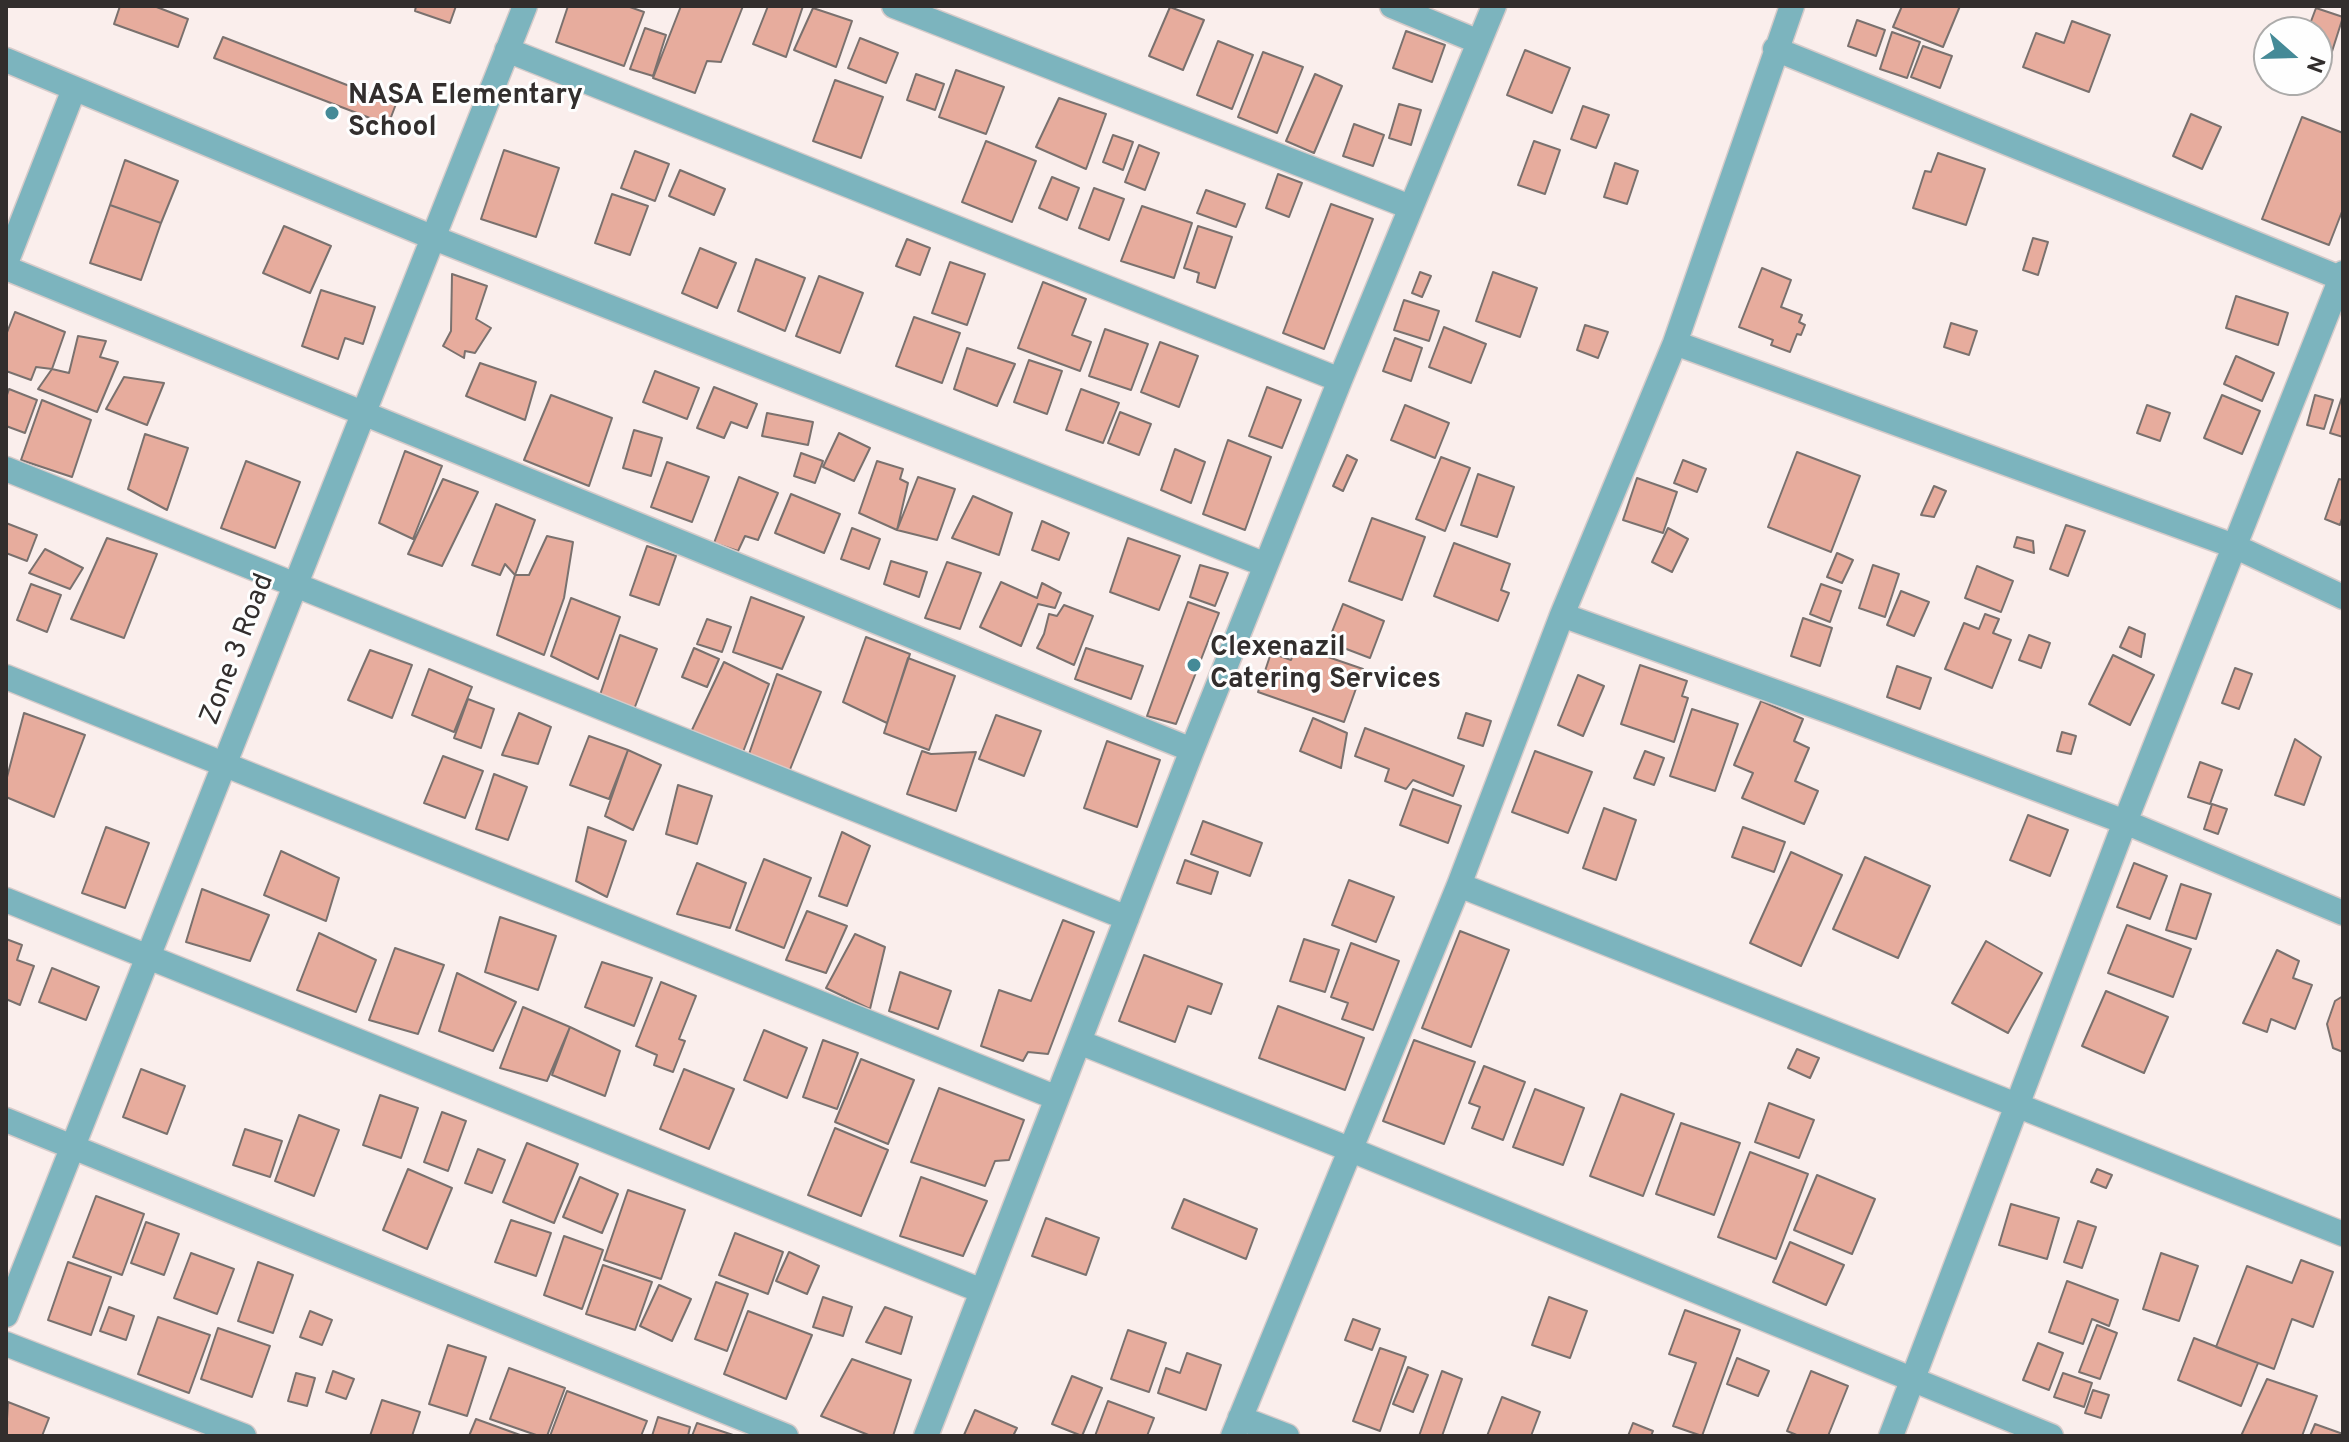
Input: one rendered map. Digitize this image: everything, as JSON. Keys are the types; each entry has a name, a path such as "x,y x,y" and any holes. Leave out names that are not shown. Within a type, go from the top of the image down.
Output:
{"street":[{"name":"Zone 3 Road","path":"6,1315 525,6"},
{"path":"894,6 1410,207"},
{"path":"1392,6 1479,42"},
{"path":"926,1436 1192,750 1494,6"},
{"path":"1287,1436 1236,1427 1459,885 1562,615 1675,343 1792,6"},
{"path":"1775,49 2342,277 2125,822 1891,1436"},
{"path":"507,50 1340,380"},
{"path":"6,60 434,238 1266,565"},
{"path":"74,89 6,266 1192,750"},
{"path":"1675,343 2234,546 2343,597"},
{"path":"6,469 1127,918"},
{"path":"1562,615 2125,822 2343,913"},
{"path":"6,677 1057,1098"},
{"path":"1459,885 2343,1234"},
{"path":"6,900 982,1291"},
{"path":"1079,1042 2051,1436"},
{"path":"6,1120 786,1436"},
{"path":"6,1344 244,1436"}],"building":[{"path":"120,6 154,6 188,19 178,47 114,24"},
{"path":"416,6 456,6 450,23 415,11"},
{"path":"568,6 627,6 644,12 624,66 556,42"},
{"path":"681,6 743,6 721,62 707,61 695,93 653,78"},
{"path":"768,6 803,6 786,57 753,44"},
{"path":"1902,6 1960,6 1943,47 1893,27"},
{"path":"1170,7 1204,20 1183,70 1149,56"},
{"path":"813,8 852,21 836,67 794,50"},
{"path":"2316,8 2343,17 2333,48 2333,16 2313,16"},
{"path":"1857,20 1885,30 1876,56 1848,46"},
{"path":"2072,21 2110,35 2089,92 2023,67 2036,33 2064,43"},
{"path":"645,28 666,35 653,76 630,69"},
{"path":"1406,31 1445,45 1432,82 1393,68"},
{"path":"1892,32 1920,42 1907,78 1880,69"},
{"path":"223,37 396,104 388,125 214,58"},
{"path":"860,38 898,53 886,83 848,68"},
{"path":"1218,41 1253,55 1232,109 1197,95"},
{"path":"1923,46 1952,56 1940,88 1911,77"},
{"path":"1525,50 1570,68 1552,113 1507,95"},
{"path":"1263,52 1303,67 1277,133 1238,117"},
{"path":"956,70 1004,87 986,134 939,117"},
{"path":"916,74 944,84 935,110 907,100"},
{"path":"1315,74 1342,86 1314,153 1286,141"},
{"path":"835,80 883,97 861,158 813,141"},
{"path":"1059,98 1106,114 1086,169 1036,147"},
{"path":"1399,104 1421,110 1411,145 1389,138"},
{"path":"1583,106 1609,115 1596,148 1571,139"},
{"path":"2191,114 2221,127 2202,169 2173,156"},
{"path":"2302,117 2343,133 2343,209 2329,245 2262,219"},
{"path":"1354,124 1384,135 1373,166 1343,156"},
{"path":"1113,135 1133,142 1123,170 1103,162"},
{"path":"986,141 1036,161 1012,222 962,202"},
{"path":"1534,141 1560,150 1545,194 1518,185"},
{"path":"1139,145 1159,153 1145,190 1125,182"},
{"path":"504,150 559,168 536,237 481,219"},
{"path":"635,151 669,164 655,201 621,188"},
{"path":"1938,153 1985,169 1966,225 1913,208 1925,171 1931,172"},
{"path":"125,160 178,181 161,223 110,205"},
{"path":"1615,163 1638,171 1627,204 1604,197"},
{"path":"680,170 725,189 714,215 669,196"},
{"path":"1278,174 1302,183 1289,217 1266,208"},
{"path":"1052,177 1079,188 1067,220 1039,208"},
{"path":"1094,188 1124,199 1109,240 1079,228"},
{"path":"1206,190 1245,204 1236,227 1197,213"},
{"path":"612,194 648,206 630,255 595,243"},
{"path":"1331,204 1373,219 1324,349 1283,333"},
{"path":"110,205 161,223 141,280 90,263"},
{"path":"1142,206 1192,223 1174,278 1121,261"},
{"path":"284,226 331,246 310,293 263,273"},
{"path":"1198,226 1232,237 1215,288 1197,282 1199,273 1184,268"},
{"path":"2033,238 2048,242 2038,275 2023,270"},
{"path":"907,239 930,248 920,275 896,266"},
{"path":"700,248 736,263 717,308 682,293"},
{"path":"756,259 805,278 785,331 738,311"},
{"path":"950,262 985,274 967,325 932,313"},
{"path":"1762,268 1791,280 1781,307 1802,315 1799,322 1805,325 1801,335 1797,334 1790,352 1771,345 1773,340 1739,327"},
{"path":"1420,272 1431,276 1422,297 1412,293"},
{"path":"1493,272 1537,288 1520,337 1476,321"},
{"path":"452,274 487,286 476,319 491,328 475,353 465,351 464,358 443,346 451,331"},
{"path":"819,276 863,293 840,353 796,336"},
{"path":"1043,282 1086,299 1072,335 1091,342 1080,371 1018,348"},
{"path":"321,290 375,307 363,344 345,338 338,359 302,346"},
{"path":"2236,296 2288,313 2278,345 2226,328"},
{"path":"1404,300 1439,311 1429,341 1394,330"},
{"path":"15,312 65,332 52,369 36,367 31,380 6,371 6,335"},
{"path":"914,317 960,333 942,383 896,366"},
{"path":"1951,323 1977,331 1969,355 1944,347"},
{"path":"1585,325 1608,332 1598,358 1577,350"},
{"path":"1444,327 1486,344 1471,383 1429,367"},
{"path":"1105,329 1148,344 1131,390 1089,376"},
{"path":"78,336 106,341 100,357 118,362 97,412 38,389 52,369 69,373"},
{"path":"1395,338 1422,348 1411,381 1383,371"},
{"path":"1160,342 1198,356 1179,407 1141,392"},
{"path":"967,348 1015,364 997,406 954,389"},
{"path":"2236,356 2274,373 2262,401 2224,384"},
{"path":"1029,360 1062,371 1047,414 1014,402"},
{"path":"480,363 536,382 525,420 466,396"},
{"path":"655,371 699,388 687,419 643,402"},
{"path":"124,377 164,383 147,425 106,409"},
{"path":"714,387 757,404 747,428 731,422 724,438 697,428"},
{"path":"1267,387 1301,400 1282,448 1249,436"},
{"path":"9,389 37,400 25,433 6,426"},
{"path":"1081,389 1119,403 1103,443 1066,430"},
{"path":"2343,394 2343,437 2330,433"},
{"path":"551,395 612,418 589,486 524,460"},
{"path":"2222,395 2260,411 2242,454 2204,438"},
{"path":"2315,395 2333,400 2324,429 2307,425"},
{"path":"42,400 91,420 72,477 21,460"},
{"path":"1405,405 1449,423 1435,458 1391,440"},
{"path":"2147,405 2170,413 2160,441 2137,433"},
{"path":"1120,412 1151,424 1139,455 1108,443"},
{"path":"767,413 813,422 808,445 762,436"},
{"path":"634,430 662,438 651,476 623,468"},
{"path":"839,433 870,448 854,481 823,467"},
{"path":"145,434 188,448 167,510 128,489"},
{"path":"1228,440 1271,457 1245,530 1203,514"},
{"path":"1175,449 1205,462 1191,503 1161,490"},
{"path":"405,451 442,466 413,539 379,523"},
{"path":"1797,452 1860,476 1831,552 1768,527"},
{"path":"801,453 823,461 815,483 794,476"},
{"path":"1347,455 1357,460 1343,491 1333,486"},
{"path":"1441,457 1470,468 1445,531 1416,519"},
{"path":"1683,460 1706,469 1697,492 1674,483"},
{"path":"246,461 300,482 275,548 221,528"},
{"path":"877,461 903,469 900,479 908,483 897,530 859,513"},
{"path":"667,462 709,477 692,522 651,507"},
{"path":"1478,474 1514,487 1497,537 1461,525"},
{"path":"739,477 778,493 758,540 745,536 738,551 714,543"},
{"path":"918,477 955,489 937,540 897,530"},
{"path":"1637,478 1677,492 1663,533 1623,520"},
{"path":"443,479 478,492 442,566 408,554"},
{"path":"2339,479 2343,480 2340,525 2325,519"},
{"path":"1934,486 1946,491 1934,517 1921,515"},
{"path":"791,494 840,514 824,553 775,533"},
{"path":"973,496 1012,513 999,555 952,538"},
{"path":"496,504 535,520 515,575 505,564 500,575 472,565"},
{"path":"1372,518 1425,537 1402,600 1349,581"},
{"path":"1042,521 1069,533 1059,560 1032,550"},
{"path":"6,523 37,535 27,561 6,553"},
{"path":"2066,525 2085,531 2068,576 2050,569"},
{"path":"852,528 880,539 869,569 841,559"},
{"path":"1668,528 1688,539 1672,572 1652,562"},
{"path":"547,536 573,542 564,598 544,655 497,635 515,575 529,575"},
{"path":"2017,537 2033,541 2034,553 2014,547"},
{"path":"107,538 157,554 124,638 71,619"},
{"path":"1128,538 1180,556 1159,610 1110,592"},
{"path":"1454,543 1510,564 1501,590 1509,593 1498,621 1434,596"},
{"path":"647,546 676,556 659,605 630,595"},
{"path":"45,549 83,568 70,589 29,573"},
{"path":"1837,553 1853,560 1842,583 1827,577"},
{"path":"891,561 927,572 919,597 884,584"},
{"path":"947,562 981,573 960,629 925,618"},
{"path":"1200,565 1228,573 1215,606 1190,597"},
{"path":"1873,565 1899,574 1885,617 1859,608"},
{"path":"1977,566 2013,581 2001,612 1965,598"},
{"path":"1001,582 1037,598 1042,583 1061,593 1055,608 1038,604 1021,646 980,627"},
{"path":"31,584 61,595 47,632 17,620"},
{"path":"1821,584 1841,591 1830,622 1810,614"},
{"path":"1901,591 1929,602 1914,636 1887,625"},
{"path":"751,597 804,617 782,669 733,652"},
{"path":"571,598 620,617 598,679 551,656"},
{"path":"1188,602 1219,613 1176,724 1147,716"},
{"path":"1343,604 1384,621 1370,658 1328,642"},
{"path":"1064,605 1093,616 1074,665 1037,648 1049,614 1057,616"},
{"path":"1985,614 1999,619 1993,633 2011,640 1992,688 1945,669 1964,623 1979,629"},
{"path":"1803,618 1832,628 1820,666 1791,656"},
{"path":"707,619 731,627 722,652 697,644"},
{"path":"2129,627 2145,634 2141,657 2120,647"},
{"path":"620,635 657,649 633,712 599,698"},
{"path":"2029,635 2050,643 2041,668 2019,660"},
{"path":"866,637 910,654 887,723 843,702"},
{"path":"1296,646 1363,669 1344,722 1258,692 1271,653 1291,660"},
{"path":"694,648 719,659 707,687 682,677"},
{"path":"1086,648 1143,666 1131,699 1075,679"},
{"path":"370,650 412,665 392,718 348,700"},
{"path":"2113,655 2154,675 2130,725 2089,704"},
{"path":"908,658 955,676 929,750 884,733"},
{"path":"724,662 769,684 743,752 691,732"},
{"path":"1640,665 1687,681 1682,696 1688,698 1674,742 1621,724"},
{"path":"1897,666 1931,678 1920,709 1887,697"},
{"path":"2235,668 2252,674 2239,709 2222,703"},
{"path":"429,669 472,687 454,732 412,715"},
{"path":"777,674 821,692 789,772 749,754"},
{"path":"1578,675 1604,686 1583,736 1558,725"},
{"path":"468,699 494,709 481,748 454,738"},
{"path":"1761,701 1803,719 1794,741 1809,748 1795,781 1818,791 1804,824 1742,798 1753,773 1734,765"},
{"path":"1692,709 1738,724 1715,791 1670,776"},
{"path":"24,713 85,735 54,817 6,797 6,781"},
{"path":"519,713 551,727 538,764 502,755"},
{"path":"1466,713 1491,721 1483,746 1458,738"},
{"path":"996,715 1041,731 1024,776 979,759"},
{"path":"1313,718 1347,733 1341,768 1300,751"},
{"path":"1365,728 1464,766 1453,796 1413,780 1406,789 1385,781 1389,769 1355,756"},
{"path":"2062,732 2076,736 2071,754 2057,751"},
{"path":"589,736 628,750 609,799 570,785"},
{"path":"2295,739 2321,757 2304,805 2275,795"},
{"path":"1107,741 1160,760 1137,827 1084,808"},
{"path":"628,750 661,765 633,830 605,816"},
{"path":"922,751 931,754 976,752 956,811 907,794"},
{"path":"1535,751 1592,772 1568,833 1512,812"},
{"path":"1645,751 1664,758 1654,785 1634,778"},
{"path":"443,756 483,771 465,818 424,803"},
{"path":"2200,762 2222,770 2210,804 2188,797"},
{"path":"494,774 527,787 508,840 476,829"},
{"path":"678,785 712,796 697,844 666,834"},
{"path":"1413,789 1461,806 1448,843 1400,825"},
{"path":"2212,804 2227,809 2218,834 2204,829"},
{"path":"1604,808 1636,820 1616,880 1583,868"},
{"path":"2028,815 2068,830 2050,876 2010,860"},
{"path":"1203,821 1262,843 1250,876 1191,854"},
{"path":"106,827 149,843 125,908 82,893"},
{"path":"588,827 626,841 607,897 576,881"},
{"path":"1743,827 1785,842 1774,872 1732,857"},
{"path":"842,832 870,846 847,906 819,896"},
{"path":"281,851 339,878 326,921 264,895"},
{"path":"1791,852 1842,875 1801,966 1750,943"},
{"path":"1865,857 1930,886 1898,958 1833,929"},
{"path":"764,859 811,878 784,948 736,930"},
{"path":"1185,860 1218,872 1211,894 1177,883"},
{"path":"697,863 746,883 730,928 677,914"},
{"path":"2134,863 2167,876 2150,919 2117,907"},
{"path":"1349,880 1394,897 1376,942 1332,925"},
{"path":"2181,884 2211,894 2196,939 2166,930"},
{"path":"202,889 269,915 250,961 186,942"},
{"path":"807,911 847,926 826,973 786,960"},
{"path":"500,917 556,936 538,990 485,972"},
{"path":"1063,920 1094,932 1048,1054 1028,1052 1023,1061 981,1046 999,990 1031,1001"},
{"path":"2127,925 2191,949 2173,997 2108,973"},
{"path":"1460,931 1509,950 1471,1047 1422,1028"},
{"path":"319,933 376,960 356,1012 297,990"},
{"path":"855,934 885,947 870,1009 826,988"},
{"path":"6,939 22,945 17,960 34,966 20,1005 6,999"},
{"path":"1304,939 1339,950 1325,992 1290,981"},
{"path":"1986,941 2042,973 2008,1033 1952,1003"},
{"path":"1351,943 1399,961 1373,1030 1342,1019 1348,1003 1331,997"},
{"path":"395,948 444,965 418,1034 369,1020"},
{"path":"2277,950 2299,961 2293,978 2312,985 2295,1029 2271,1019 2267,1032 2243,1023"},
{"path":"1144,955 1222,984 1211,1014 1188,1006 1175,1042 1119,1021"},
{"path":"602,962 652,978 634,1026 585,1007"},
{"path":"52,968 99,987 86,1020 39,1002"},
{"path":"900,972 951,991 938,1029 889,1011"},
{"path":"457,973 516,1002 493,1051 439,1031"},
{"path":"661,982 696,996 679,1039 685,1041 673,1072 654,1065 657,1055 636,1046"},
{"path":"2106,991 2168,1017 2144,1073 2082,1046"},
{"path":"2343,996 2343,1052 2333,1048 2327,1024 2335,1001"},
{"path":"1278,1006 1364,1038 1345,1090 1259,1058"},
{"path":"523,1007 570,1027 547,1081 500,1068"},
{"path":"570,1027 620,1051 605,1096 552,1075"},
{"path":"764,1030 807,1048 787,1098 744,1080"},
{"path":"823,1040 858,1053 837,1109 803,1097"},
{"path":"1414,1040 1475,1062 1444,1144 1383,1121"},
{"path":"1797,1049 1819,1058 1810,1078 1788,1068"},
{"path":"861,1059 914,1080 888,1144 835,1122"},
{"path":"1484,1066 1525,1082 1503,1140 1472,1128 1480,1107 1469,1103"},
{"path":"141,1069 185,1086 167,1134 123,1117"},
{"path":"684,1069 734,1089 709,1149 660,1129"},
{"path":"939,1088 1024,1120 1009,1160 995,1161 985,1186 911,1162"},
{"path":"1535,1089 1584,1108 1563,1165 1513,1147"},
{"path":"1621,1094 1674,1114 1643,1196 1590,1176"},
{"path":"380,1095 418,1108 401,1158 363,1145"},
{"path":"1769,1103 1814,1120 1799,1158 1755,1142"},
{"path":"442,1112 466,1121 448,1171 424,1162"},
{"path":"299,1115 339,1130 314,1196 275,1181"},
{"path":"1681,1123 1740,1143 1714,1215 1656,1194"},
{"path":"835,1128 888,1150 861,1216 808,1195"},
{"path":"245,1129 282,1141 270,1177 233,1165"},
{"path":"527,1143 578,1164 554,1223 503,1202"},
{"path":"478,1149 505,1160 492,1193 465,1183"},
{"path":"1750,1152 1808,1174 1776,1259 1718,1237"},
{"path":"408,1169 452,1188 427,1249 383,1230"},
{"path":"2097,1169 2112,1175 2106,1188 2091,1182"},
{"path":"1817,1175 1875,1199 1852,1254 1794,1230"},
{"path":"580,1177 618,1194 602,1233 563,1217"},
{"path":"921,1177 987,1201 963,1256 900,1236"},
{"path":"628,1190 685,1210 661,1279 604,1260"},
{"path":"96,1196 144,1214 122,1275 73,1257"},
{"path":"1184,1199 1257,1229 1246,1259 1172,1228"},
{"path":"2011,1204 2059,1218 2047,1259 1999,1245"},
{"path":"1046,1218 1099,1238 1086,1275 1032,1256"},
{"path":"511,1220 551,1233 536,1276 495,1262"},
{"path":"2078,1221 2096,1227 2082,1268 2064,1262"},
{"path":"146,1222 179,1234 164,1275 131,1263"},
{"path":"735,1233 783,1252 768,1294 719,1275"},
{"path":"564,1236 603,1250 582,1309 544,1295"},
{"path":"1790,1242 1844,1265 1826,1305 1773,1282"},
{"path":"789,1252 819,1266 807,1294 776,1281"},
{"path":"191,1253 234,1269 217,1314 174,1298"},
{"path":"2161,1253 2198,1266 2179,1321 2143,1309"},
{"path":"2301,1260 2333,1272 2313,1327 2292,1319 2274,1369 2216,1347 2247,1266 2292,1283"},
{"path":"68,1262 111,1277 91,1335 48,1320"},
{"path":"258,1262 293,1275 273,1333 238,1321"},
{"path":"603,1265 652,1282 635,1330 586,1314"},
{"path":"2067,1281 2118,1300 2109,1326 2092,1319 2083,1344 2049,1332"},
{"path":"716,1282 748,1294 727,1351 695,1339"},
{"path":"659,1285 691,1299 672,1341 640,1326"},
{"path":"823,1297 852,1307 843,1336 813,1327"},
{"path":"1549,1297 1587,1311 1570,1358 1532,1345"},
{"path":"109,1307 134,1316 126,1340 100,1331"},
{"path":"885,1307 912,1317 901,1354 866,1342"},
{"path":"1685,1310 1740,1330 1702,1436 1673,1426 1696,1363 1669,1354"},
{"path":"310,1311 332,1320 322,1345 300,1337"},
{"path":"748,1311 812,1335 786,1399 724,1374"},
{"path":"158,1317 210,1335 189,1393 138,1374"},
{"path":"1353,1319 1380,1329 1372,1350 1345,1340"},
{"path":"2097,1325 2117,1333 2100,1379 2079,1372"},
{"path":"218,1328 270,1346 252,1397 201,1379"},
{"path":"1128,1330 1166,1343 1149,1392 1111,1379"},
{"path":"2194,1338 2258,1363 2241,1406 2178,1380"},
{"path":"2038,1343 2063,1353 2049,1390 2023,1380"},
{"path":"448,1345 486,1357 467,1416 429,1404"},
{"path":"1380,1348 1406,1357 1380,1431 1353,1421"},
{"path":"1187,1353 1221,1365 1206,1410 1158,1393 1166,1368 1180,1373"},
{"path":"1737,1358 1769,1371 1758,1396 1727,1384"},
{"path":"852,1359 911,1380 893,1436 871,1436 821,1416"},
{"path":"1408,1367 1428,1375 1413,1412 1393,1404"},
{"path":"509,1368 565,1388 547,1436 490,1419"},
{"path":"333,1371 354,1379 346,1399 326,1392"},
{"path":"1442,1371 1462,1379 1442,1436 1419,1436"},
{"path":"1811,1371 1848,1386 1828,1436 1799,1436 1787,1431"},
{"path":"296,1373 315,1378 307,1406 288,1401"},
{"path":"2063,1373 2092,1383 2084,1407 2054,1397"},
{"path":"1072,1376 1102,1388 1082,1436 1052,1424"},
{"path":"2267,1379 2317,1396 2302,1436 2241,1436"},
{"path":"2093,1390 2109,1395 2101,1418 2085,1413"},
{"path":"567,1391 647,1421 641,1436 550,1436"},
{"path":"1502,1397 1540,1412 1531,1436 1487,1436"},
{"path":"382,1400 420,1412 412,1436 370,1436"},
{"path":"1108,1401 1154,1418 1147,1436 1095,1436"},
{"path":"8,1402 49,1418 42,1436 6,1436"},
{"path":"975,1410 1017,1428 1013,1436 964,1435"},
{"path":"658,1417 690,1427 688,1436 652,1436"},
{"path":"476,1419 520,1435 520,1436 469,1436"},
{"path":"697,1423 736,1436 692,1436"},
{"path":"1633,1423 1653,1431 1651,1436 1628,1436"},
{"path":"2315,1424 2343,1434 2343,1436 2310,1436"}],"place":[{"name":"NASA Elementary School","path":"332,113"},
{"name":"Clexenazil Catering Services","path":"1194,665"}]}
